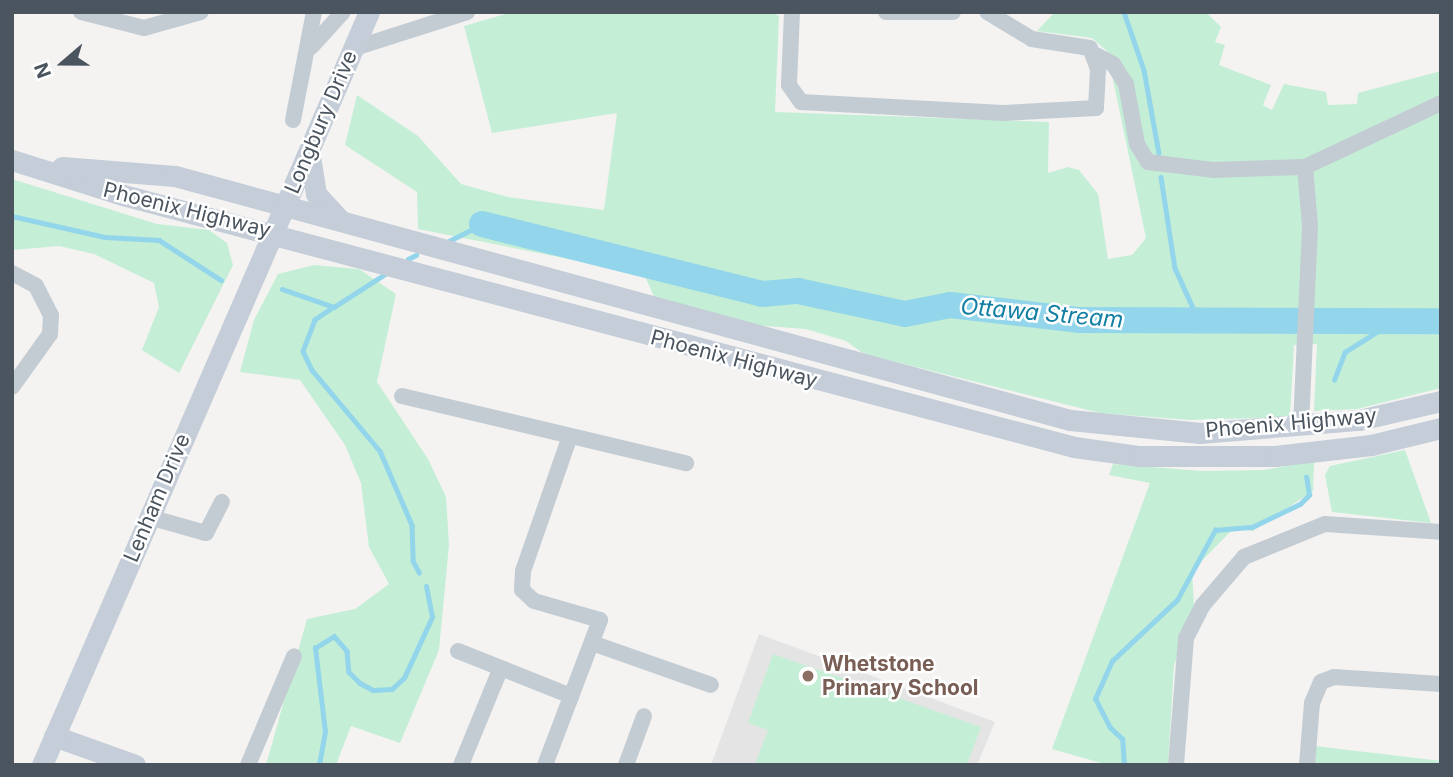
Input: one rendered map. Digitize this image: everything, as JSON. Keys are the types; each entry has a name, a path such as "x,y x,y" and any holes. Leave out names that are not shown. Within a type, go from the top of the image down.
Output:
{"main road":[{"name":"Longbury Drive","path":"273,232 369,12"},
{"path":"310,147 316,194 345,225"},
{"name":"Phoenix Highway","path":"12,160 1074,447 1139,456 1275,457 1371,445 1441,428"},
{"name":"Phoenix Highway","path":"39,167 175,176 345,225 1070,420 1200,433 1359,420 1441,401"},
{"name":"Lenham Drive","path":"42,765 273,232"},
{"path":"54,736 135,765"}],"street":[{"path":"81,12 144,28 201,12"},
{"path":"293,120 311,47 314,12"},
{"path":"311,47 343,12"},
{"path":"352,49 467,12"},
{"path":"792,12 789,85 801,102 1003,113 1096,108 1096,55"},
{"path":"886,12 953,12"},
{"path":"987,12 1032,39 1079,44 1113,64 1126,84 1137,144 1148,162 1213,170 1305,167 1441,103"},
{"path":"1301,425 1307,359 1308,302 1305,167"},
{"path":"12,273 36,286 51,315 50,334 40,355 12,387"},
{"path":"402,396 686,463"},
{"path":"545,765 600,620 534,601 522,590 523,571 570,436"},
{"path":"149,517 206,533 222,502"},
{"path":"1176,765 1186,638 1203,606 1244,557 1325,524 1441,532"},
{"path":"592,643 711,685"},
{"path":"458,651 500,670 571,696"},
{"path":"248,765 294,656"},
{"path":"461,765 500,670"},
{"path":"1307,765 1312,702 1321,682 1346,677 1441,684"},
{"path":"626,765 644,716"}],"shaded area":[{"name":"Whetstone Primary School","path":"759,634 995,722 977,765 711,765"}],"green space":[{"path":"513,12 771,12 779,16 775,112 1049,122 1048,173 1068,167 1079,170 1098,194 1108,259 1132,255 1146,238 1107,51 1092,38 1037,31 1055,12 1206,12 1221,27 1215,42 1225,45 1219,65 1271,85 1263,105 1272,110 1284,84 1326,92 1328,105 1357,104 1358,93 1441,71 1441,388 1357,409 1314,411 1317,344 1294,345 1290,417 1190,420 1100,413 864,354 846,341 806,329 750,325 655,299 644,274 418,229 417,192 345,145 357,95 418,136 461,184 508,197 604,210 617,113 492,133 464,26"},
{"path":"12,179 157,224 209,230 227,243 233,265 179,373 142,350 159,307 154,283 94,254 59,246 12,250"},
{"path":"314,265 359,269 396,294 377,382 428,459 446,497 449,545 439,650 400,743 351,726 336,765 266,765 307,619 355,609 389,584 369,547 361,483 345,445 300,380 240,372 254,320 278,274"},
{"path":"1405,450 1431,523 1332,512 1325,475 1330,466"},
{"path":"1314,461 1313,491 1253,531 1233,529 1192,571 1194,605 1174,666 1168,765 1108,765 1052,749 1150,483 1109,475 1113,464 1203,471 1264,470"},
{"name":"Whetstone Primary School","path":"773,654 981,727 967,765 755,765 768,730 748,723"},
{"path":"1315,746 1441,761 1441,765 1312,765"}],"waterway":[{"path":"1124,12 1144,70 1159,153"},
{"path":"1161,177 1175,268 1199,321"},
{"name":"Ottawa Stream","path":"12,216 105,237 159,240 221,280"},
{"name":"Ottawa Stream","path":"449,241 482,224"},
{"name":"Ottawa Stream","path":"482,224 762,294 798,291 905,314 950,305 1080,320 1441,321"},
{"path":"408,259 416,255"},
{"name":"Ottawa Stream","path":"282,289 334,307 385,274"},
{"path":"334,307 315,320 303,351 312,370 380,451 412,525 413,561 419,572"},
{"path":"1334,380 1345,352 1394,321"},
{"path":"1124,765 1122,739 1110,728 1095,699 1112,661 1177,600 1215,530 1252,527 1300,504 1309,495 1306,477"},
{"path":"319,765 325,732 315,648 334,636 347,651 349,672 360,683 373,690 392,689 404,678 432,617 426,587"}],"place":[{"name":"Whetstone Primary School","path":"808,676"}]}
